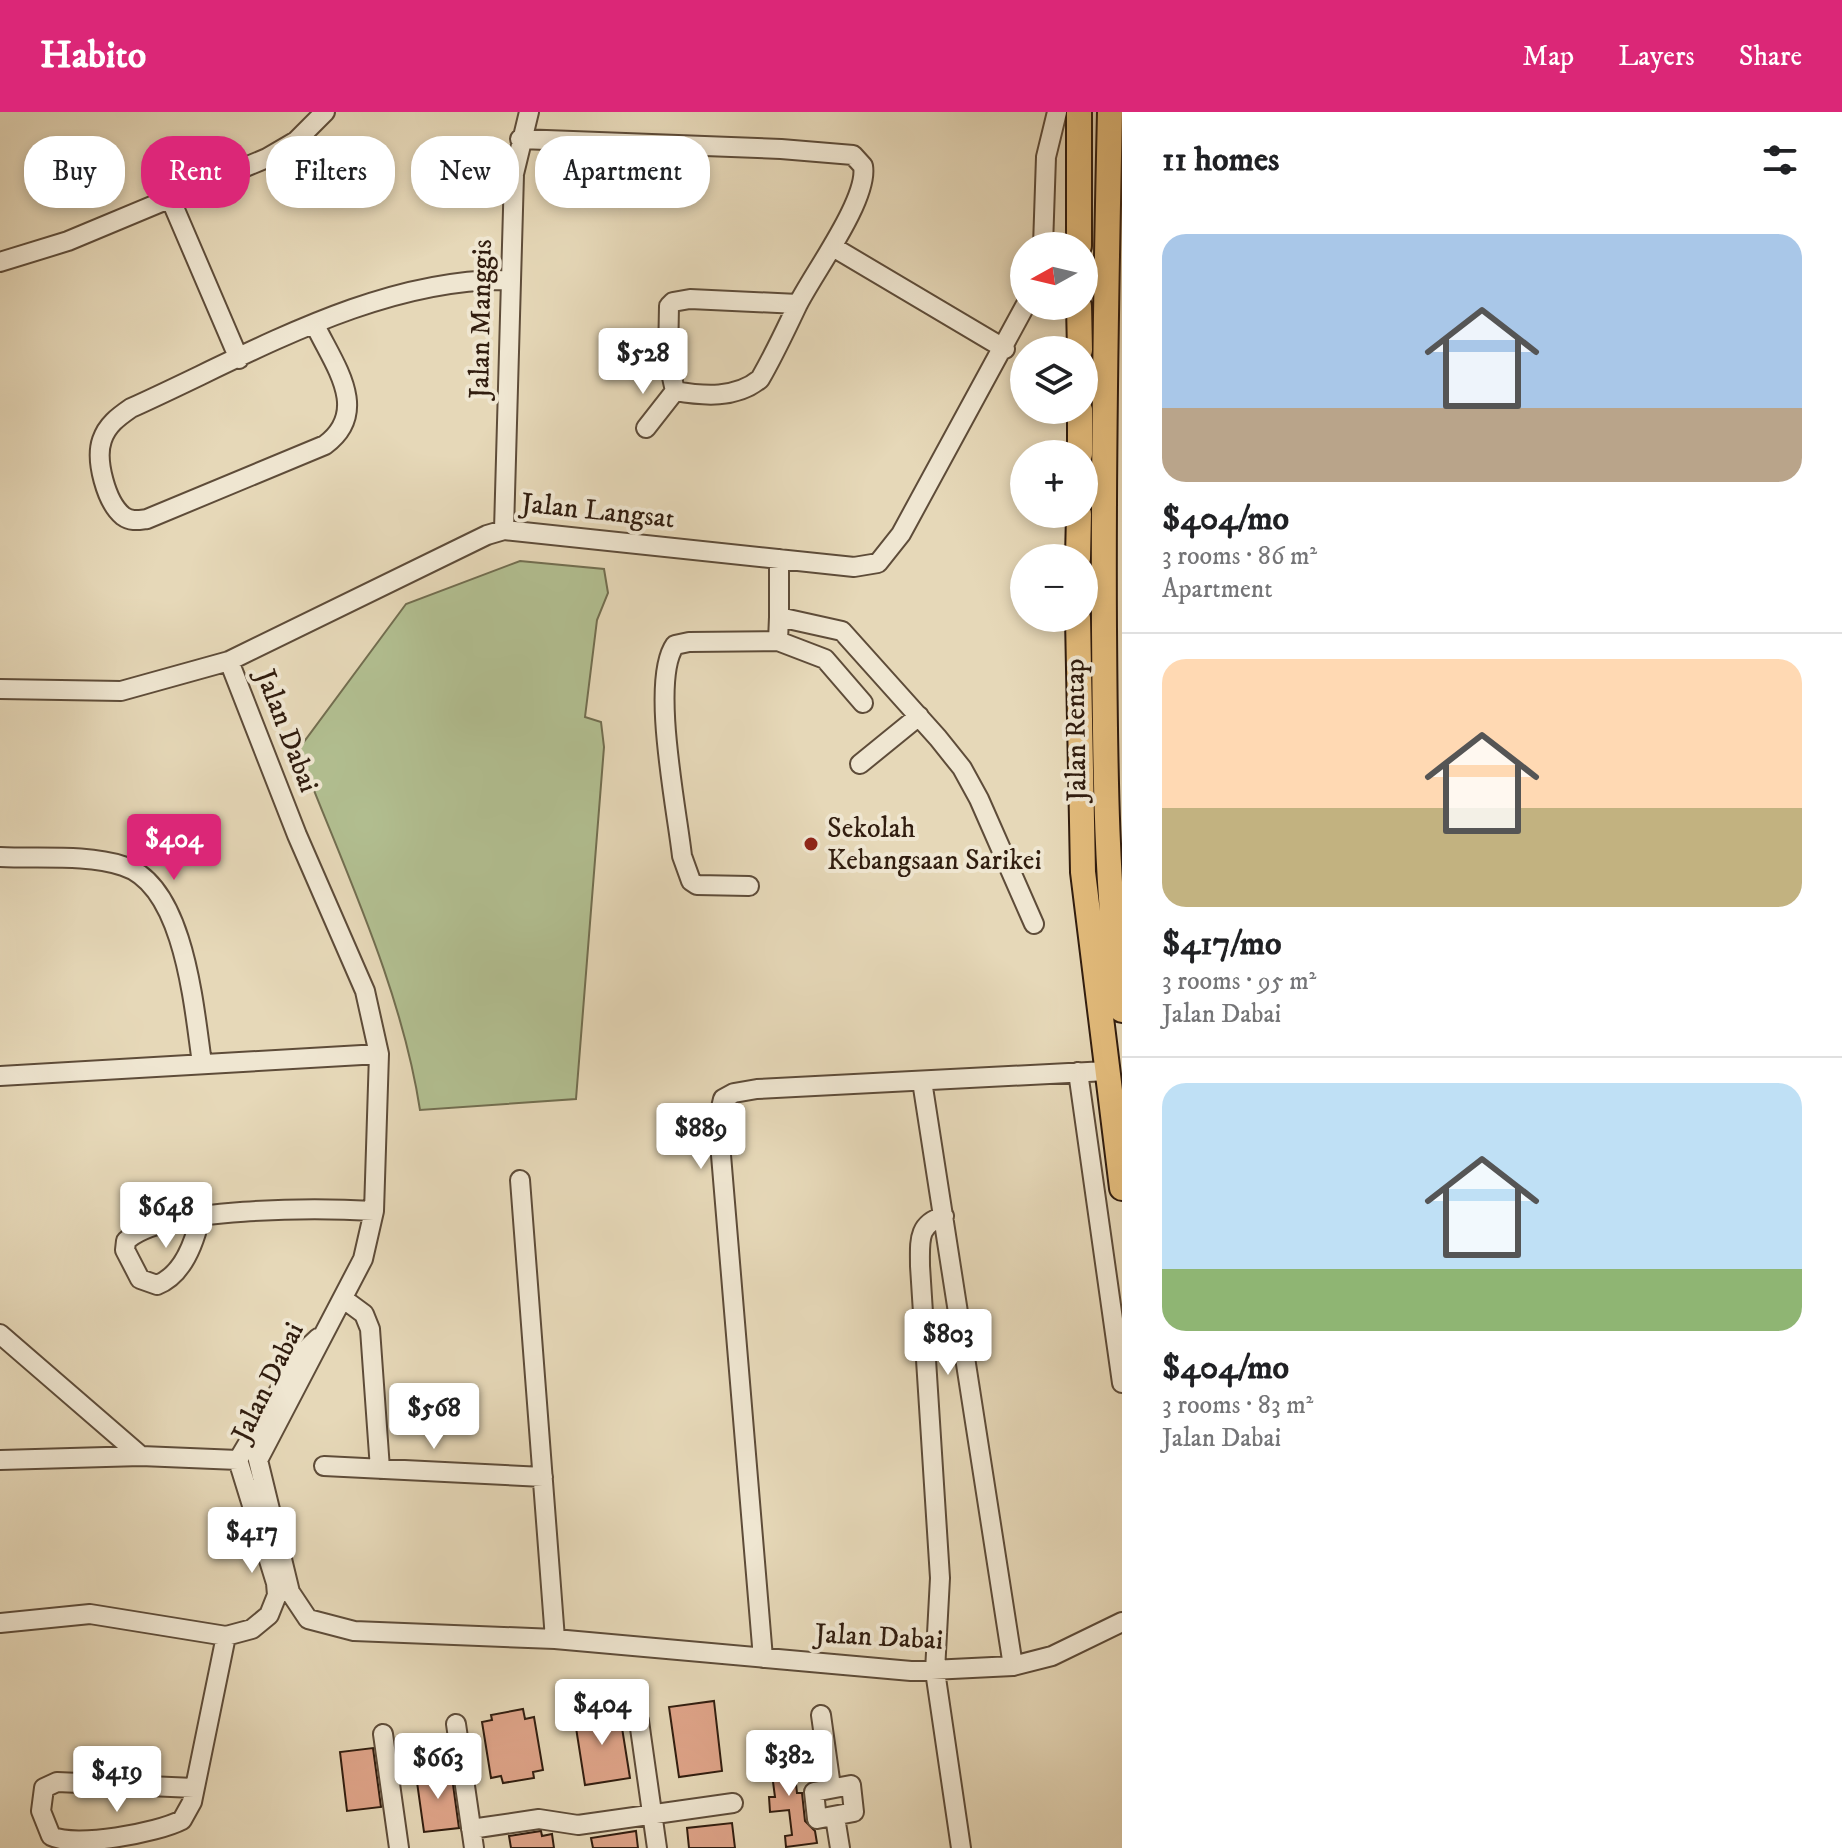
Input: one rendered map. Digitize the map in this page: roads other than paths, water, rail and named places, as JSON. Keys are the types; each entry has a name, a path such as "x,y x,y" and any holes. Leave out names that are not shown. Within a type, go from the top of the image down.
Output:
{"main road":[{"path":"1079,112 1079,232"},
{"name":"Jalan Rentap","path":"1110,112 1113,392 1105,766 1122,1010"},
{"name":"Jalan Rentap","path":"1078,632 1083,872 1122,1188"}],"street":[{"path":"250,165 296,141 325,112"},
{"name":"Jalan Manggis","path":"504,530 514,174 529,112"},
{"path":"1043,232 1046,157 1057,112"},
{"path":"520,139 781,149 853,155 863,166 864,176 833,247 798,304 769,363 751,386 720,395 675,391"},
{"path":"0,262 68,241 146,208"},
{"path":"174,208 239,359"},
{"path":"833,247 1005,349"},
{"path":"315,325 349,403 348,418 338,435 325,445 147,519 134,521 122,515 111,497 99,457 108,426 131,408 315,325 399,292 481,279 510,280"},
{"path":"675,391 668,359 669,306 673,302 798,304"},
{"name":"Jalan Langsat","path":"0,689 121,691 229,661 487,535 504,530 854,567 878,563 901,534 1018,320"},
{"path":"646,428 675,391"},
{"path":"778,641 779,559"},
{"path":"779,617 842,631 919,716 962,768 979,799 1034,924"},
{"path":"749,886 697,885 688,875 682,856 665,708 664,665 675,645 689,642 778,641 825,659 863,703"},
{"name":"Jalan Dabai","path":"229,661 297,835 365,991 379,1054 374,1211 363,1259 345,1300 320,1336 313,1358 258,1460 290,1592 298,1609 308,1619 339,1630 555,1639 935,1671 1013,1666 1052,1656 1122,1622"},
{"path":"860,764 919,716"},
{"path":"0,857 126,866 146,881 161,899 187,967 202,1063"},
{"path":"0,1076 379,1054"},
{"path":"763,1658 721,1155 719,1116 723,1099 734,1093 757,1089 1107,1071"},
{"path":"1078,1072 1122,1383"},
{"path":"922,1081 1013,1666"},
{"path":"520,1180 555,1639"},
{"path":"200,1218 293,1210 374,1211"},
{"path":"944,1216 927,1222 920,1239 940,1578 935,1671 961,1848"},
{"path":"345,1300 364,1314 370,1329 380,1469"},
{"path":"0,1334 141,1456"},
{"path":"0,1623 101,1615 226,1636 260,1623 269,1615 277,1595 238,1460 301,1354 320,1336"},
{"path":"0,1460 141,1456 238,1460"},
{"path":"324,1466 543,1477"},
{"path":"194,1788 57,1782 44,1788 41,1811 51,1836 64,1842 87,1841 175,1824 189,1812 226,1636"},
{"path":"821,1715 831,1787"},
{"path":"639,1721 657,1848"},
{"path":"456,1724 474,1848"},
{"path":"383,1734 399,1848"},
{"path":"851,1785 856,1806 851,1815 817,1819 812,1796 817,1789 831,1787 851,1785"},
{"path":"471,1829 539,1819 578,1825 733,1803"},
{"path":"835,1817 840,1848"}],"place":[{"name":"Sekolah Kebangsaan Sarikei","path":"811,844"}]}
